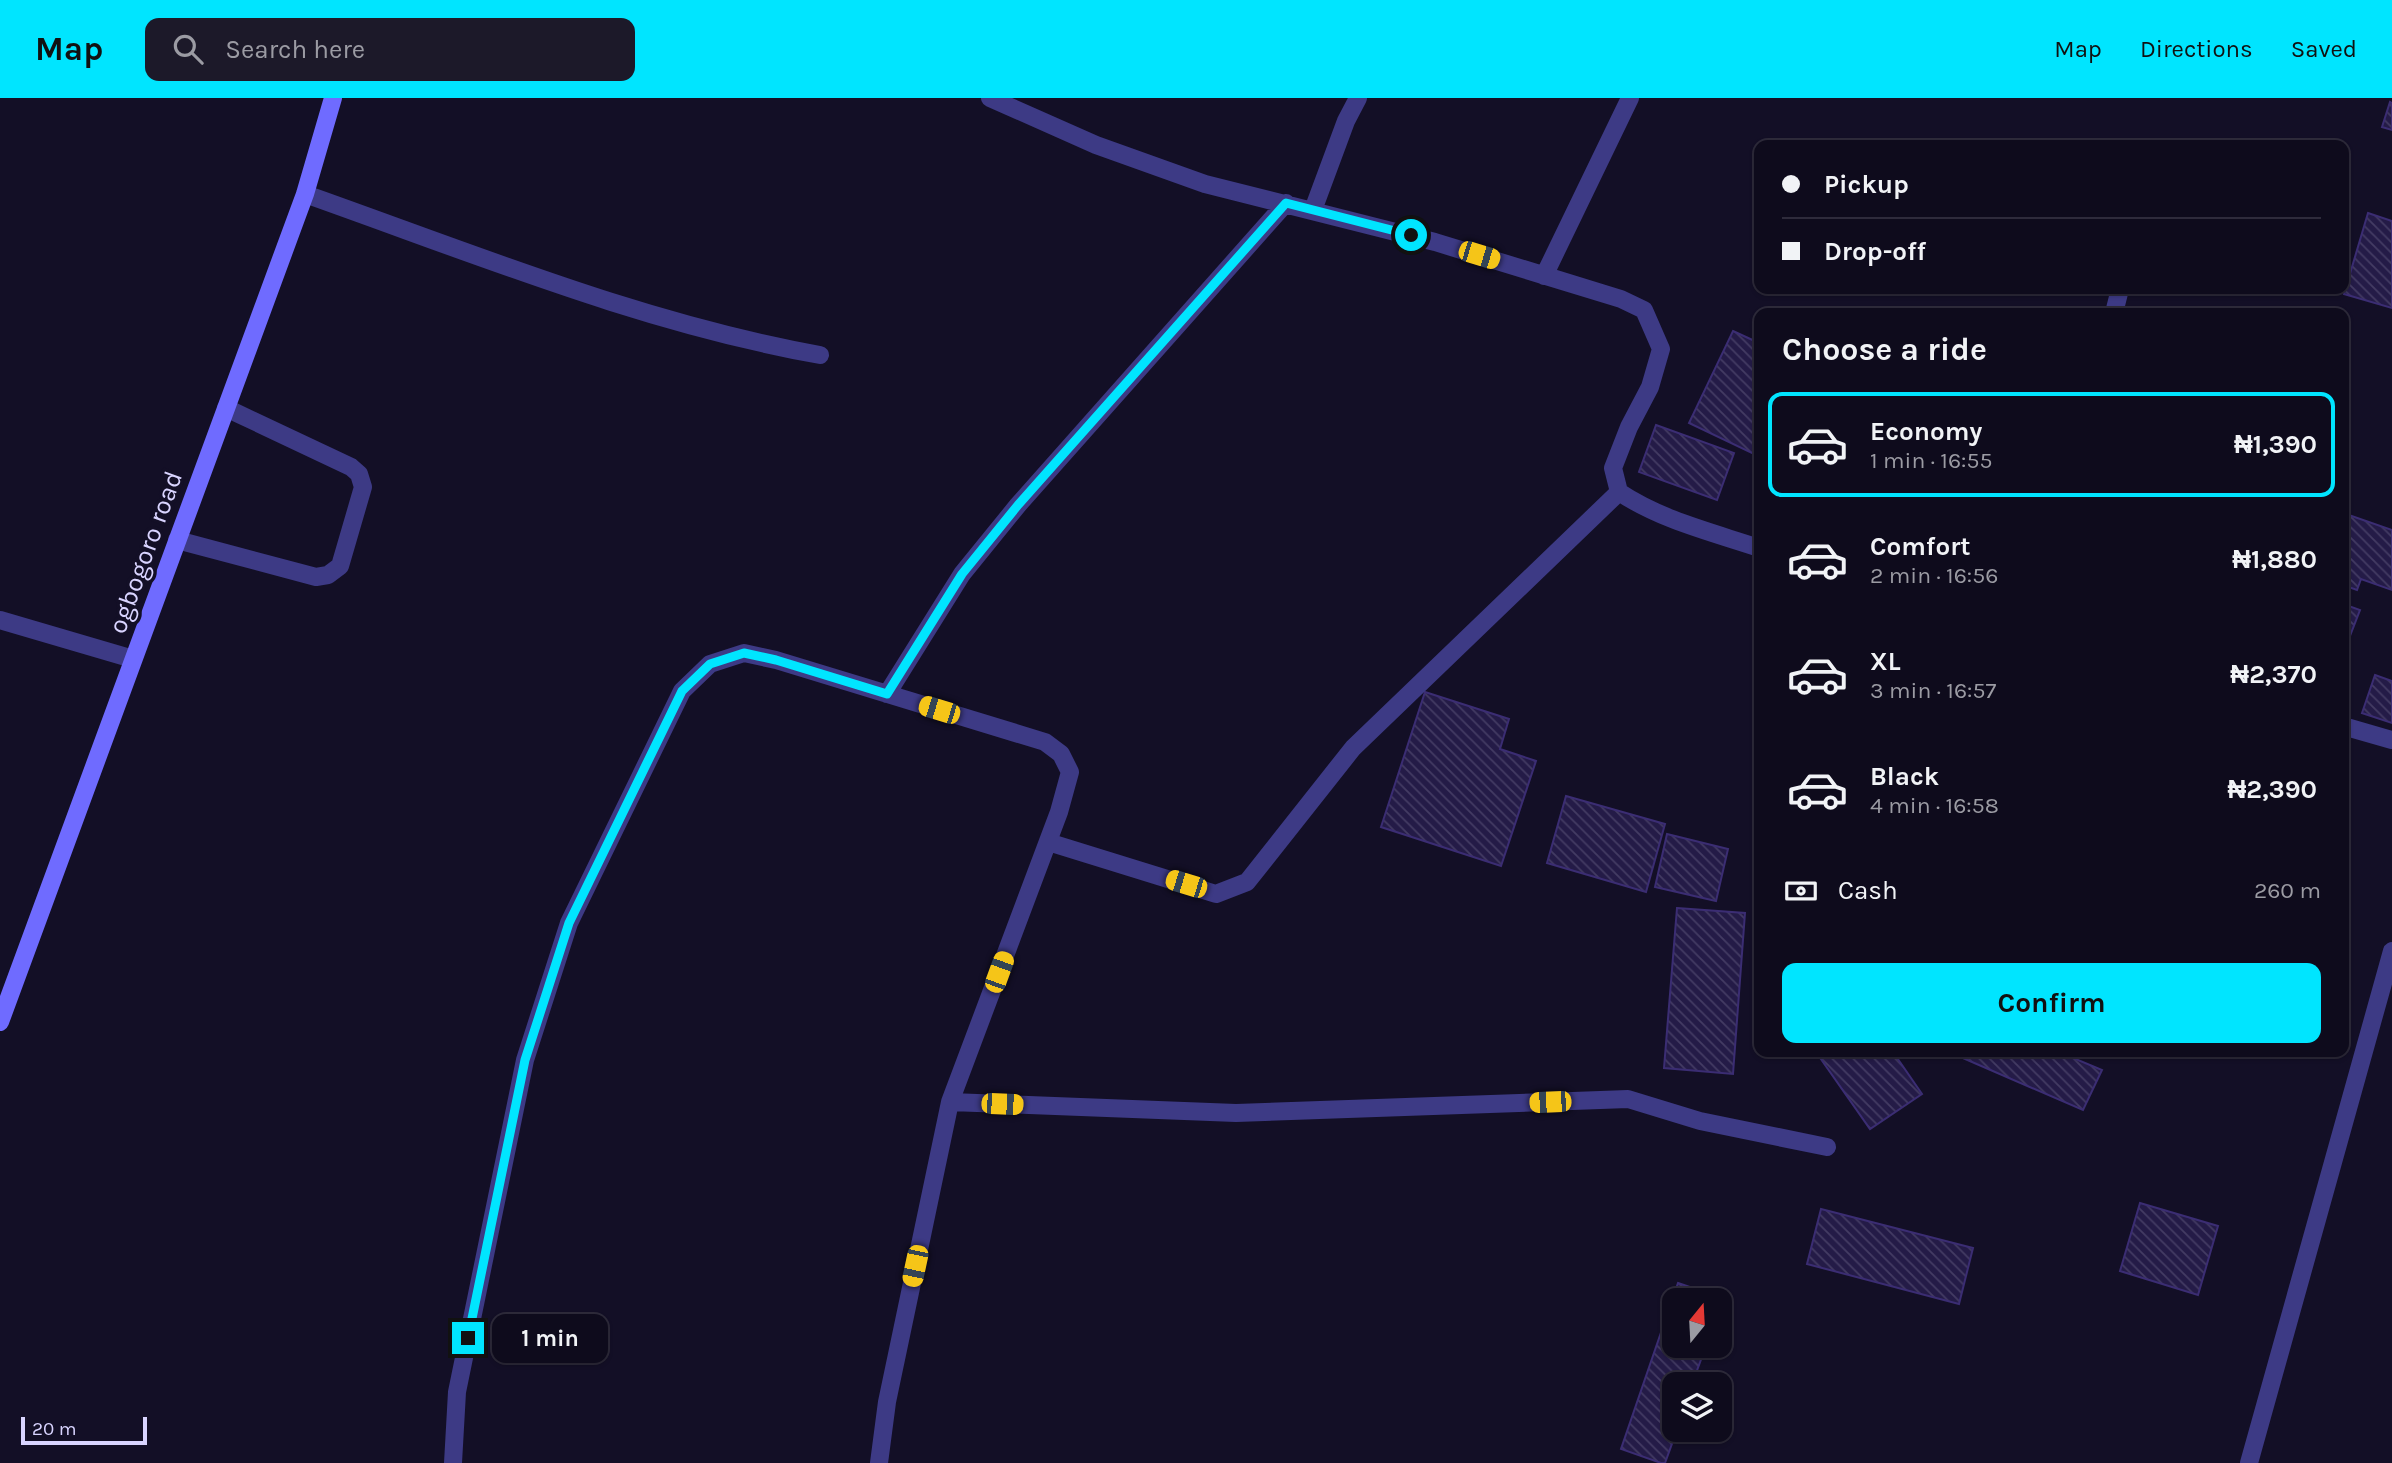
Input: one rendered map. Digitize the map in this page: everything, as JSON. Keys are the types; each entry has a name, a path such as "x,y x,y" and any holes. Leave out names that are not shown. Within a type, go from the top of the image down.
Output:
{"street":[{"name":"ogbogoro road","path":"0,1022 305,194 333,98"},
{"path":"990,98 1108,149 1205,184 1435,242 1621,299 1644,310 1661,349 1650,387 1629,427 1613,468 1619,492 1638,505 1667,517 1754,546"},
{"path":"1314,210 1346,121 1358,98"},
{"path":"1544,276 1630,98"},
{"path":"305,194 605,301 699,329 820,355"},
{"path":"887,694 962,574 1018,505 1286,203"},
{"path":"177,540 316,577 328,575 340,566 363,487 359,474 351,467 226,408"},
{"path":"1048,842 1216,894 1247,882 1353,748 1619,492"},
{"path":"0,620 133,660"},
{"path":"453,1463 457,1391 525,1060 569,923 682,691 710,664 744,653 776,660 1045,742 1061,754 1070,772 1048,842 950,1102 887,1402 879,1463"},
{"path":"2349,728 2392,740"},
{"path":"2249,1463 2392,951"},
{"path":"950,1102 1236,1113 1628,1099 1700,1121 1827,1147"}],"building":[{"path":"2390,102 2392,103 2392,130 2382,127"},
{"path":"2368,213 2392,221 2392,308 2344,294 2349,294 2349,277"},
{"path":"1733,331 1754,341 1754,454 1689,423"},
{"path":"1656,425 1734,453 1717,500 1639,472"},
{"path":"2349,515 2392,530 2392,590 2361,579 2357,590 2349,587"},
{"path":"2349,606 2360,610 2349,638"},
{"path":"2375,675 2392,681 2392,723 2362,713"},
{"path":"1425,692 1509,719 1500,749 1536,761 1501,866 1381,827"},
{"path":"1566,796 1665,824 1646,892 1547,863"},
{"path":"1667,834 1728,849 1716,901 1655,887"},
{"path":"1677,908 1745,913 1733,1074 1664,1068"},
{"path":"1820,1057 1896,1057 1922,1094 1870,1129"},
{"path":"1961,1057 2071,1057 2102,1070 2083,1110"},
{"path":"2140,1203 2218,1226 2198,1295 2120,1271"},
{"path":"1821,1209 1973,1248 1959,1304 1807,1264"},
{"path":"1678,1283 1693,1288 1676,1288"},
{"path":"1662,1330 1662,1358 1702,1358 1696,1372 1662,1372 1662,1442 1673,1442 1665,1463 1621,1449"}],"route":[{"path":"468,1338 525,1060 569,923 682,691 710,664 744,653 887,694 962,574 1018,505 1286,203 1411,235"}]}
